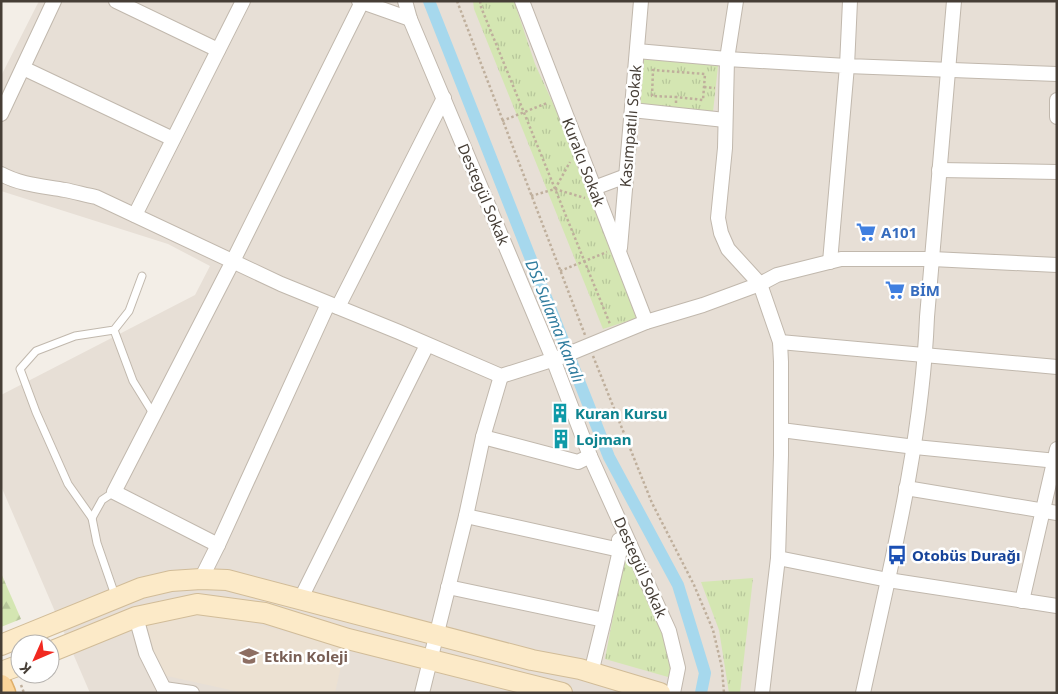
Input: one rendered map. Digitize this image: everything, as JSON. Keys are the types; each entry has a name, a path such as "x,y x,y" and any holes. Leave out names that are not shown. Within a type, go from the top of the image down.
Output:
{"main road":[{"path":"1,645 141,588 171,581 227,580 532,660 591,672 660,693"},
{"path":"60,648 136,616 197,604 266,614 348,639 562,693"},
{"path":"1,686 4,693"}],"street":[{"path":"1,114 54,1"},
{"path":"116,1 218,50"},
{"path":"135,215 243,1"},
{"name":"Destegül Sokak","path":"405,1 410,19 557,358 590,456 670,631 678,668 672,693"},
{"name":"Kuralcı Sokak","path":"522,1 646,322"},
{"name":"Kasımpatılı Sokak","path":"619,249 641,1"},
{"path":"736,1 727,59 725,148 718,218 721,233 728,249 760,284 780,342 781,430 778,558 762,693"},
{"path":"830,262 847,66 850,1"},
{"path":"863,693 915,447 925,355 954,1"},
{"path":"218,545 114,492 233,261 360,2 410,19"},
{"path":"637,51 727,59 847,66 1057,74"},
{"path":"23,68 173,140"},
{"path":"201,579 333,305 444,98"},
{"path":"1057,100 1057,117"},
{"path":"632,110 725,120"},
{"path":"939,170 1057,172"},
{"path":"1,174 33,185 96,197 281,284 501,376 557,358 646,322 760,284 777,275 841,259 932,259 1057,265"},
{"path":"594,188 626,176"},
{"path":"780,342 1057,367"},
{"path":"301,598 427,345"},
{"path":"422,693 466,516 483,437 501,376"},
{"path":"781,430 915,447 1056,457 1022,601"},
{"path":"483,437 578,462 590,456"},
{"path":"906,488 1057,513"},
{"path":"591,672 620,550 616,514"},
{"path":"466,516 620,550"},
{"path":"778,558 888,580 1057,606"},
{"path":"448,587 604,620"},
{"path":"136,616 146,653 165,691 192,693"}],"lane":[{"path":"116,598 97,542 92,518 68,484 36,412 20,369 36,351 75,336 114,330 129,311 142,276"},
{"path":"114,330 133,381 154,415"},
{"path":"92,518 102,500 114,492"}],"path":[{"path":"480,1 583,261 615,335"},
{"path":"653,70 705,74 703,100 676,97 652,96 653,70"},
{"path":"675,115 676,97"},
{"path":"502,121 560,99"},
{"path":"555,189 578,147"},
{"path":"531,196 555,189 600,202"},
{"path":"560,271 619,249"}],"shaded area":[{"path":"39,1 1057,1 1057,693 90,693 1,486 1,395 195,295 210,266 168,244 1,191 1,76"},
{"name":"Etkin Koleji","path":"193,613 238,619 345,648 335,693 244,693 167,676 156,664 142,621"}],"green space":[{"path":"473,1 514,1 535,64 577,156 640,317 603,329 474,9"},
{"path":"644,58 718,66 713,112 640,108"},
{"path":"625,553 632,555 667,643 672,670 668,677 605,659"},
{"path":"1,573 21,619 1,627"},
{"path":"753,578 740,693 729,693 719,630 701,582"}],"waterway":[{"name":"DSİ Sulama Kanalı","path":"429,1 609,457 678,585 705,673 701,693"}],"place":[{"name":"A101","path":"866,232"},
{"name":"BİM","path":"895,290"},
{"name":"Kuran Kursu","path":"560,413"},
{"name":"Lojman","path":"561,439"},
{"name":"Otobüs Durağı","path":"897,555"},
{"name":"Etkin Koleji","path":"249,656"}]}
